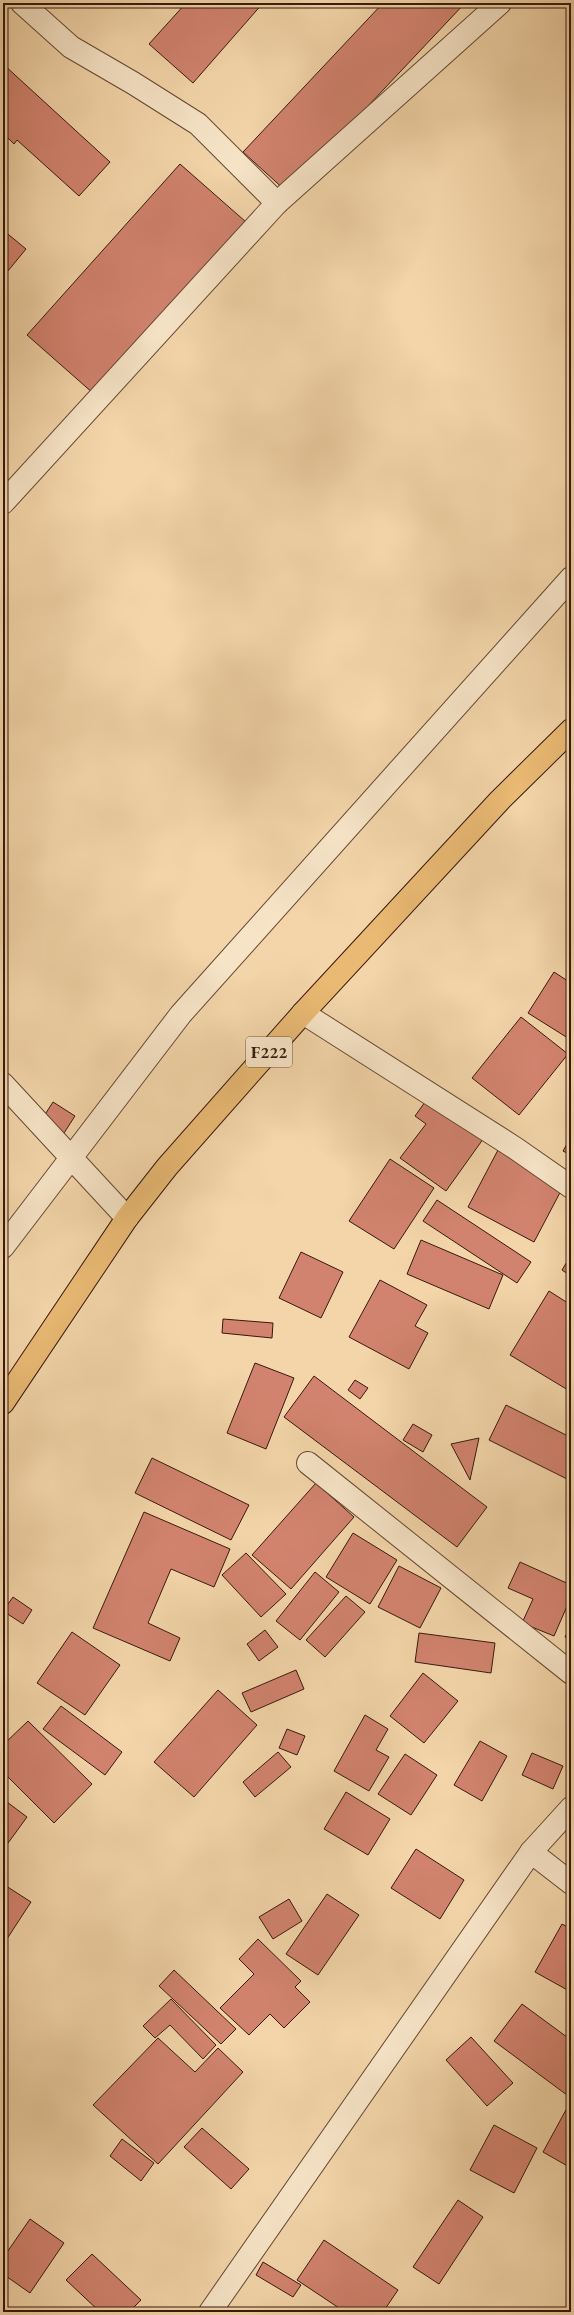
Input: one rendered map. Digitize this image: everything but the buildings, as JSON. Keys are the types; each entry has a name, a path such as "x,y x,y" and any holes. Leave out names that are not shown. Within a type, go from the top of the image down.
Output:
{"main road":[{"name":"F222","path":"3,1403 127,1218 167,1167 304,1014 500,800 571,730"}],"street":[{"path":"22,3 71,48 133,83 198,124 277,203"},
{"path":"3,503 277,203 500,3"},
{"path":"3,1247 181,1014 571,578"},
{"path":"304,1014 515,1148 571,1187"},
{"path":"3,1084 127,1218"},
{"path":"308,1463 571,1673"},
{"path":"210,2312 531,1852 571,1808"},
{"path":"531,1852 571,1883"}]}
